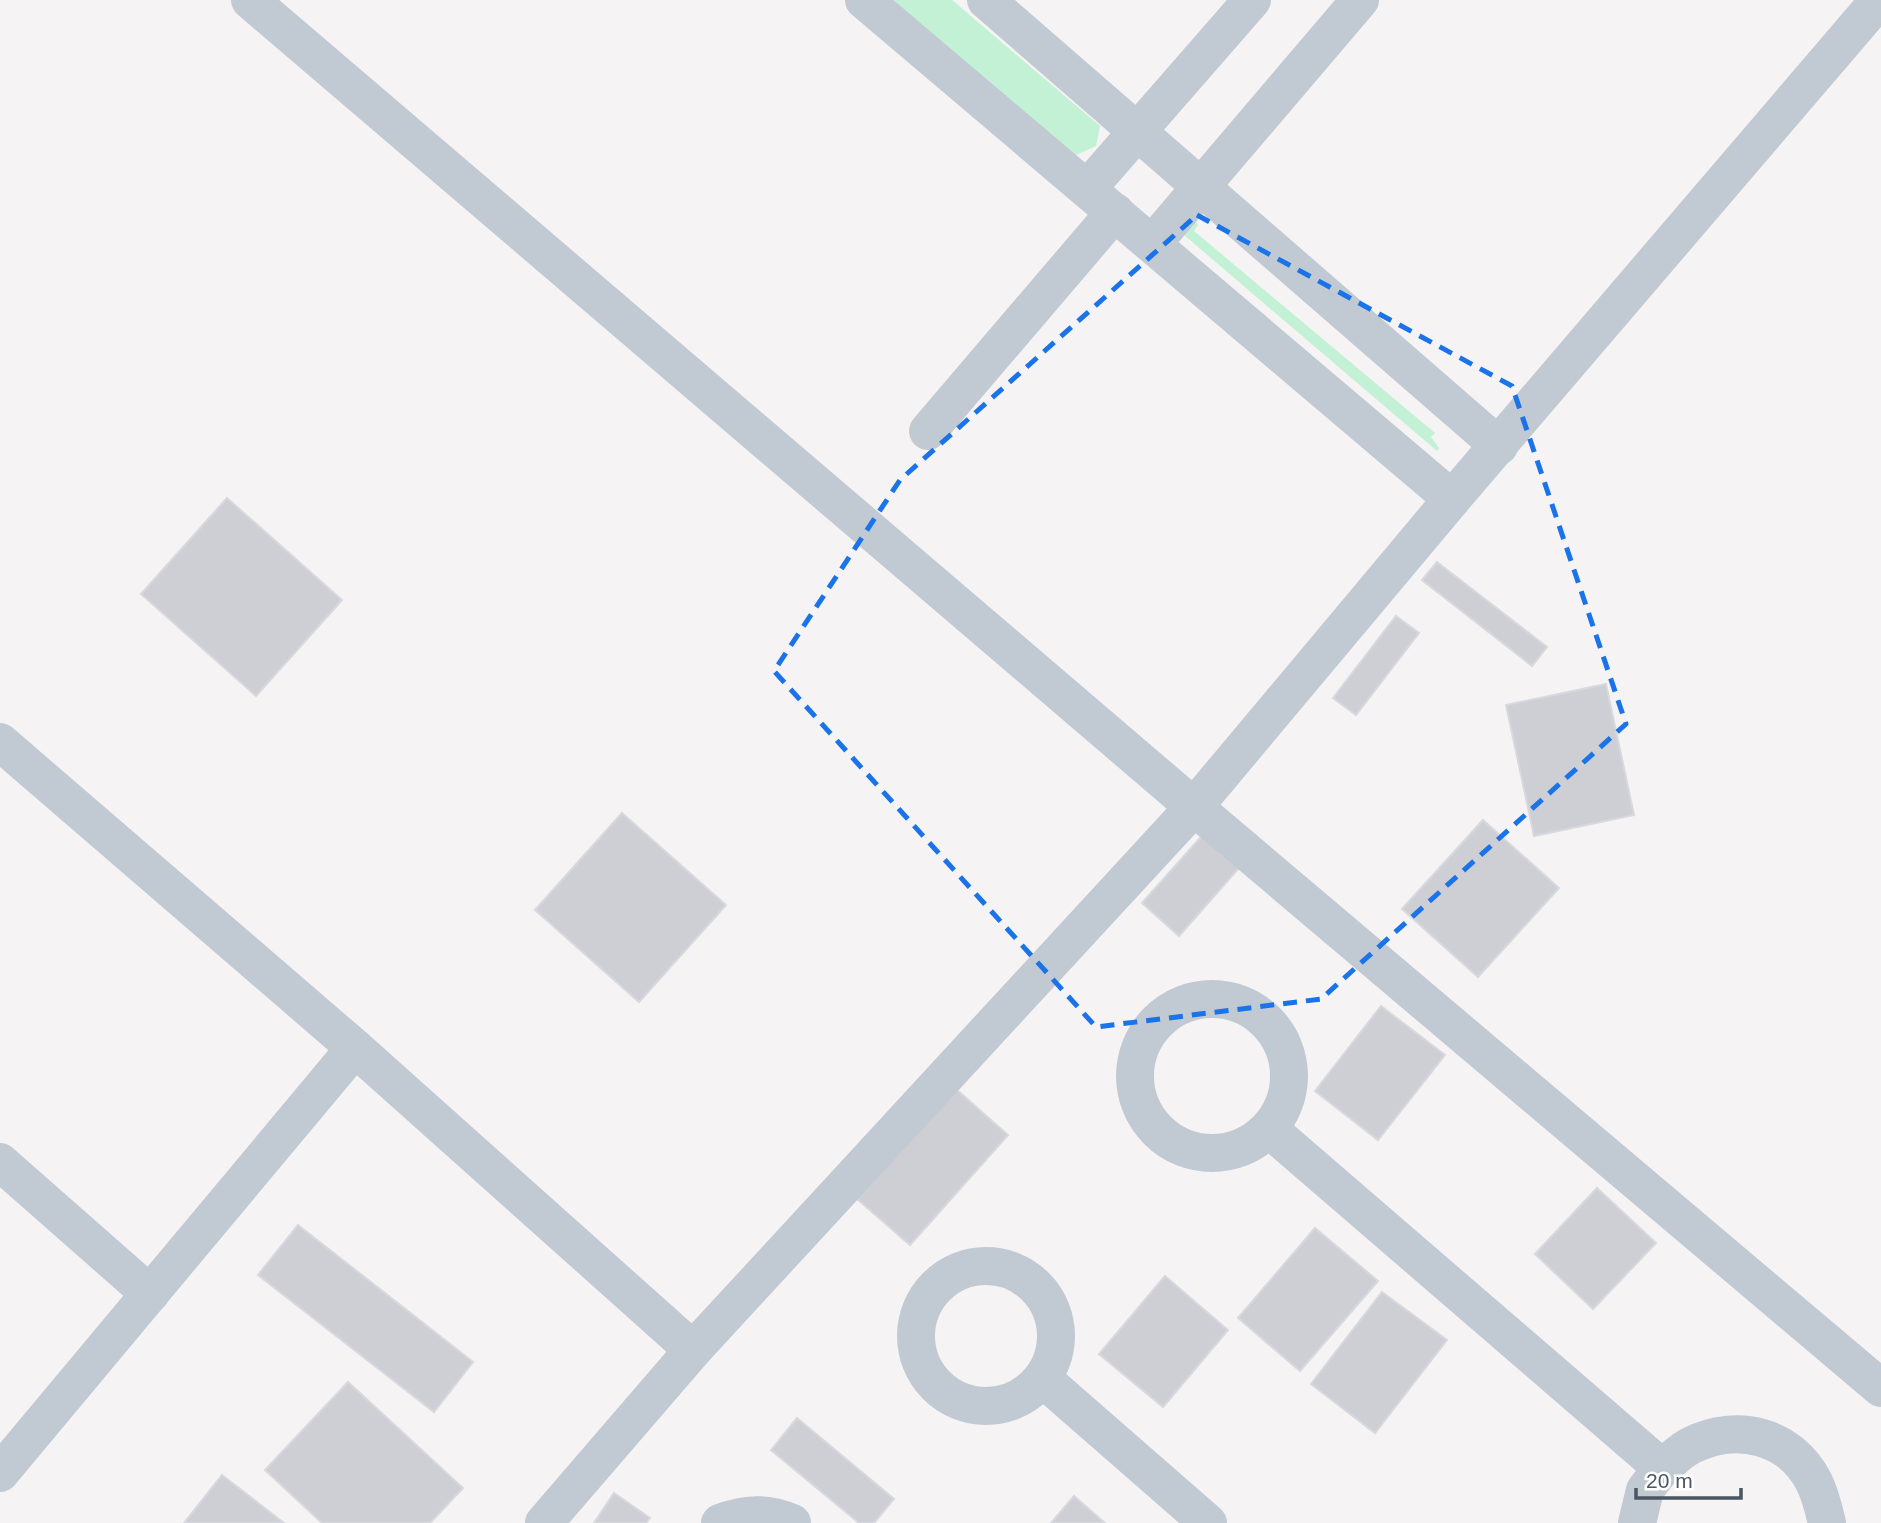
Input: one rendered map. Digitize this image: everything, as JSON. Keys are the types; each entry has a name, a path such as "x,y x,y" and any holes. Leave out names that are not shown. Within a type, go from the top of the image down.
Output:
{"street":[{"path":"250,0 1195,807 1881,1388"},
{"path":"864,0 1452,499"},
{"path":"986,0 1499,446"},
{"path":"928,431 1102,200 1139,132 1252,0"},
{"path":"1153,243 1360,0"},
{"path":"544,1523 693,1350 1195,807 1452,499 1879,0"},
{"path":"0,742 355,1048 693,1350"},
{"path":"1209,998 1238,1003 1264,1018 1282,1043 1290,1073 1284,1102 1269,1129 1252,1142 1232,1151 1212,1153 1190,1150 1171,1142 1154,1128 1142,1111 1135,1090 1133,1071 1145,1035 1172,1009 1190,1001 1209,998"},
{"path":"0,1473 355,1048"},
{"path":"1269,1129 1662,1468"},
{"path":"0,1162 149,1294"},
{"path":"1043,1379 1208,1523"},
{"path":"1637,1523 1645,1490 1662,1468 1690,1446 1718,1435 1745,1433 1772,1441 1796,1459 1813,1481 1827,1523"},
{"path":"720,1523 739,1516 759,1514 779,1517 792,1523"}],"highlighted area":[{"path":"1197,215 1512,386 1626,724 1321,999 1096,1027 774,671 900,480"}],"green space":[{"path":"885,0 952,0 1100,126 1096,146 1072,157"},
{"path":"1194,218 1198,225 1194,231 1435,433 1431,437 1439,448 1437,451 1184,235"}],"building":[{"path":"227,498 342,600 256,696 141,594"},
{"path":"1437,562 1547,647 1532,666 1422,580"},
{"path":"1396,616 1419,633 1356,715 1333,698"},
{"path":"1606,684 1634,815 1534,836 1506,705"},
{"path":"622,813 726,905 639,1002 535,910"},
{"path":"1483,820 1559,888 1478,977 1402,909"},
{"path":"1209,828 1246,860 1179,936 1142,903"},
{"path":"1381,1006 1445,1055 1378,1140 1315,1091"},
{"path":"956,1089 1008,1135 910,1245 857,1199"},
{"path":"1597,1188 1656,1243 1593,1309 1535,1254"},
{"path":"298,1225 473,1362 434,1412 258,1275"},
{"path":"1315,1228 1378,1281 1300,1371 1238,1318"},
{"path":"1165,1276 1228,1330 1163,1407 1099,1354"},
{"path":"1382,1292 1447,1340 1375,1433 1311,1384"},
{"path":"348,1382 463,1488 430,1523 322,1523 265,1470"},
{"path":"797,1418 894,1499 874,1523 859,1523 771,1450"},
{"path":"222,1475 284,1523 184,1523"},
{"path":"614,1493 650,1518 646,1523 594,1523"},
{"path":"1074,1496 1105,1523 1051,1523"}]}
